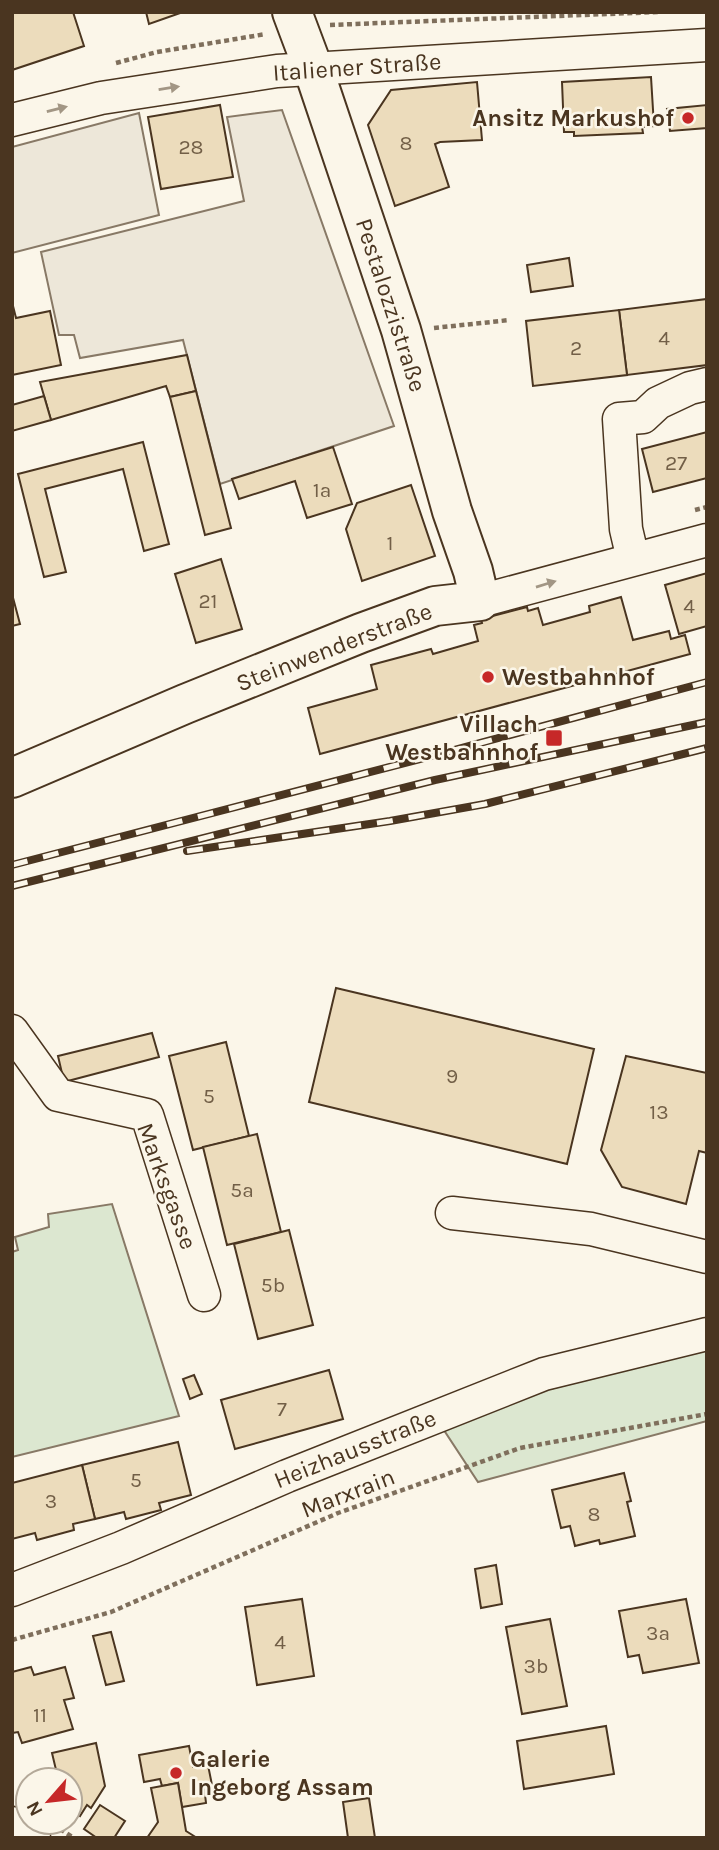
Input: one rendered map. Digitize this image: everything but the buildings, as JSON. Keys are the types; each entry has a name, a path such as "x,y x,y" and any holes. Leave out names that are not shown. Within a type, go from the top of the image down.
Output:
{"main road":[{"name":"Pestalozzistraße","path":"292,12 401,330 480,601"},
{"name":"Steinwenderstraße","path":"12,778 361,633 435,606 480,601"}],"street":[{"name":"Italiener Straße","path":"12,120 101,99 276,71 707,45"},
{"path":"633,559 626,529 619,419 643,417 658,403 690,388 707,384"},
{"name":"Steinwenderstraße","path":"480,601 707,540"},
{"name":"Marksgasse","path":"12,1031 58,1095 147,1115 204,1295"},
{"path":"452,1213 591,1229 707,1257"},
{"name":"Heizhausstraße","path":"12,1590 544,1374 707,1334"},
{"path":"12,1824 34,1838"}],"path":[{"path":"331,25 657,12"},
{"path":"421,329 510,320"},
{"name":"Marxrain","path":"12,1640 111,1612 338,1513 520,1448 707,1414"}],"green space":[{"path":"112,1204 179,1416 12,1457 12,1252 18,1250 15,1237 49,1227 48,1214"},
{"path":"707,1349 707,1421 478,1482 436,1418"}],"shaded area":[{"path":"282,110 394,426 220,484 183,340 80,358 74,335 59,335 41,252 244,201 227,117"},
{"path":"139,113 159,215 12,253 12,147"}],"railway":[{"path":"12,865 707,682"},
{"path":"12,886 435,780 707,722"},
{"path":"187,851 485,804 707,748"}],"place":[{"name":"Ansitz Markushof","path":"688,118"},
{"name":"Westbahnhof","path":"488,677"},
{"name":"Villach Westbahnhof","path":"554,738"},
{"name":"Galerie Ingeborg Assam","path":"176,1773"}]}
